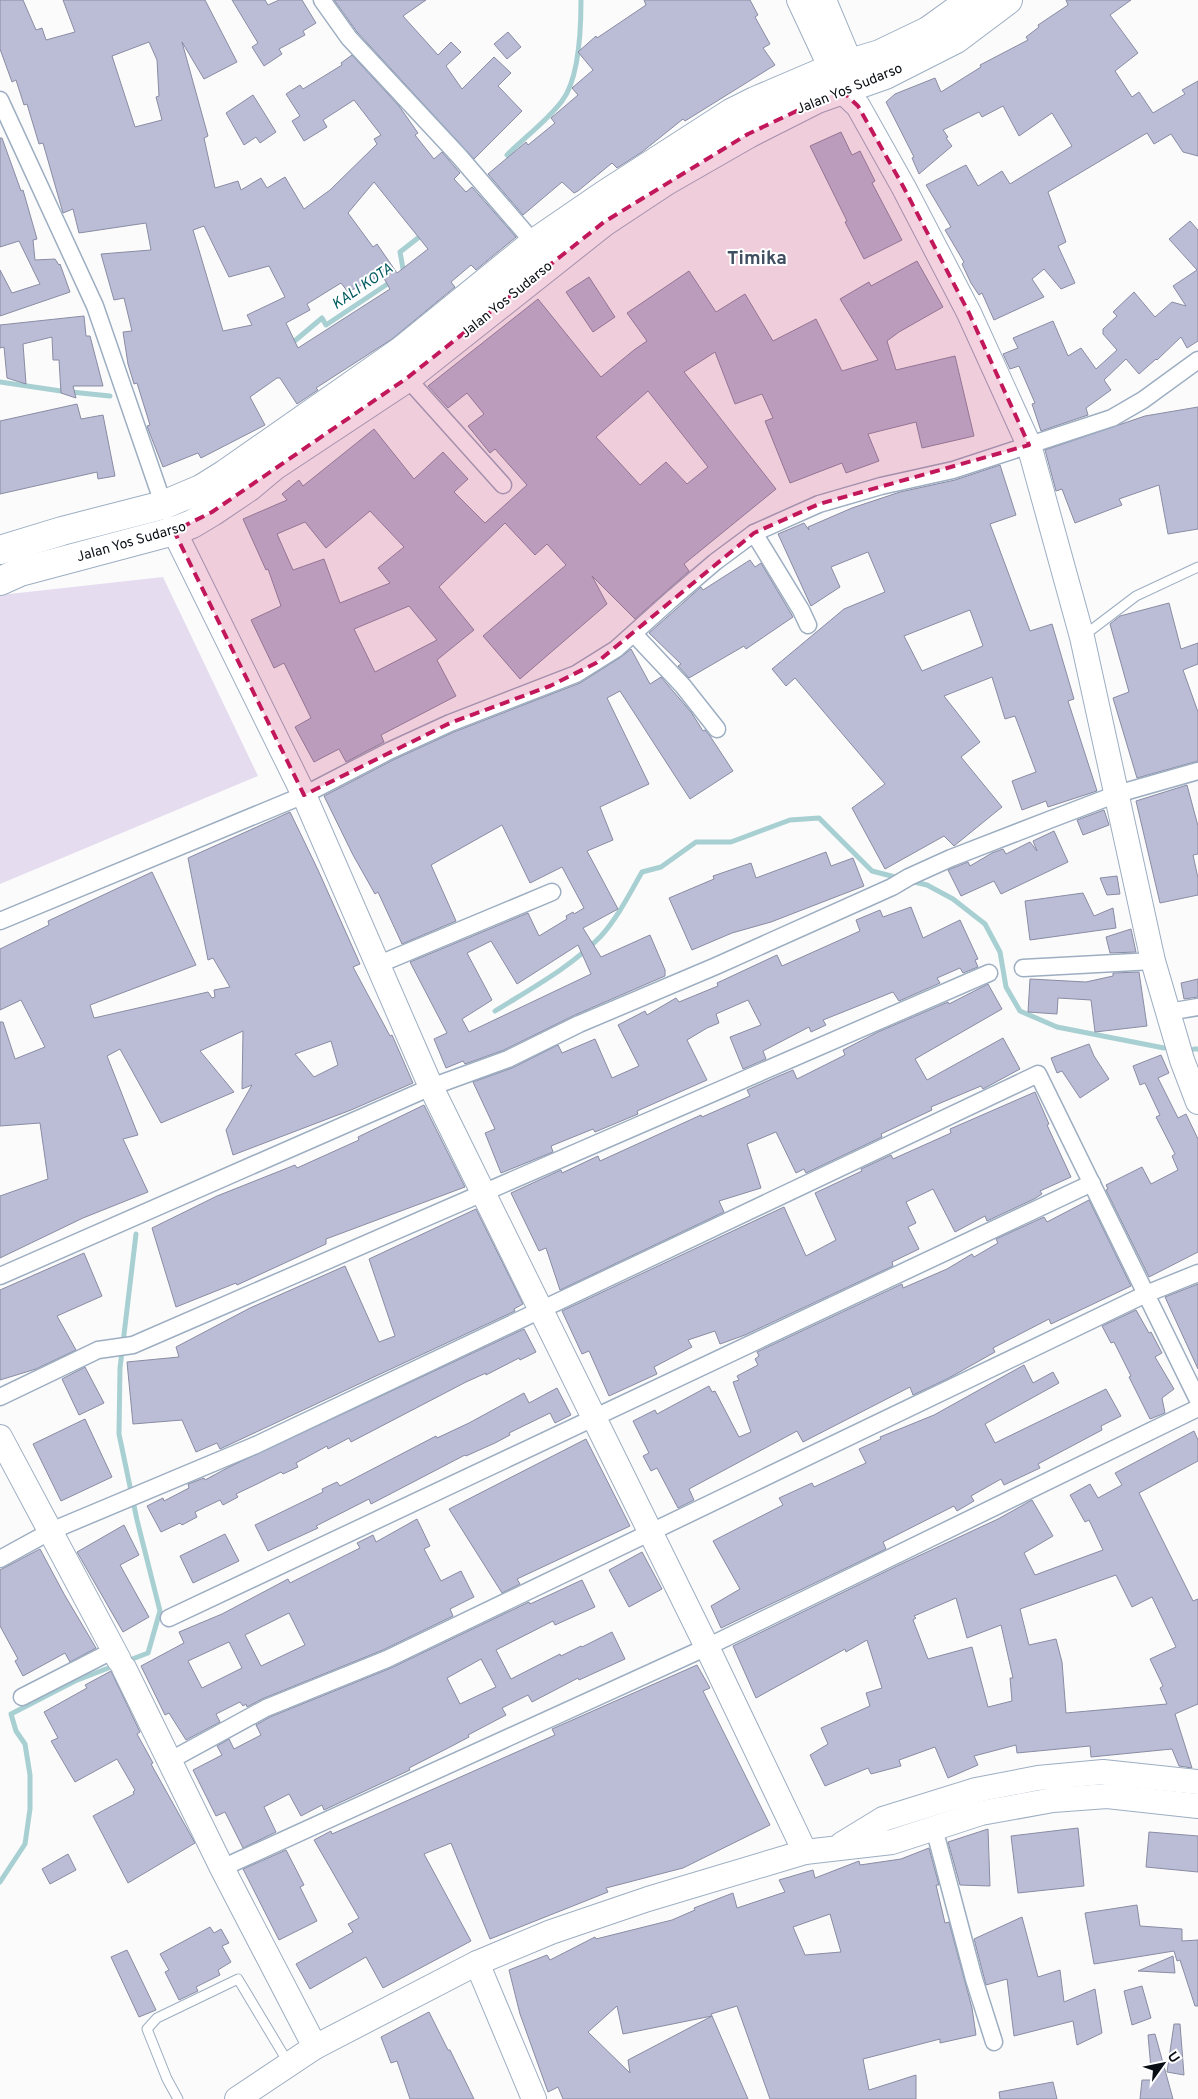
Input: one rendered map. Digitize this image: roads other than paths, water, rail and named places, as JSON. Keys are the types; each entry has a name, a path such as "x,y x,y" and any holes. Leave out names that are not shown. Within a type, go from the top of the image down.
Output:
{"highway":[{"name":"Jalan Yos Sudarso","path":"0,550 62,531 163,505 201,488 225,474 401,351 534,243 604,194 731,113 755,101 886,75 956,39 1008,0"},
{"name":"Jalan Yos Sudarso","path":"0,581 28,570 174,531 192,524 249,487 274,466 407,378 604,222 666,181 748,134 847,82 880,54 928,31 959,6"}],"street":[{"path":"322,0 349,38 459,156 534,243"},
{"path":"799,0 847,82 969,313 1029,445 1082,637 1154,961 1182,1060 1198,1102"},
{"path":"824,0 847,82"},
{"path":"0,100 95,306 163,505 174,531 304,795 431,1087 707,1647 805,1852"},
{"path":"0,920 304,795 389,751 450,723 576,674 596,663 634,634 708,567 754,533 819,504 881,486 953,470 1112,418 1143,400 1198,360"},
{"path":"407,378 504,485"},
{"path":"754,533 802,610 808,625"},
{"path":"634,634 683,686 717,729"},
{"path":"0,1276 431,1087 508,1059 579,1024 716,966 892,887 909,877 960,854 1117,794 1198,771"},
{"path":"377,965 552,892"},
{"path":"1023,968 1154,961"},
{"path":"0,1397 98,1350 134,1345 989,973"},
{"path":"1168,1012 1198,1007"},
{"path":"0,1558 51,1531 256,1445 1038,1074 1198,1400"},
{"path":"169,1618 1092,1184"},
{"path":"169,1761 266,1708 387,1659 1146,1294 1198,1273"},
{"path":"222,1868 707,1647 1198,1408"},
{"path":"0,1437 119,1659 222,1868 315,2047"},
{"path":"22,1697 119,1659"},
{"path":"836,1847 883,1819 976,1790 1038,1778 1103,1772 1198,1782"},
{"path":"237,2099 315,2047 477,1964 551,1932 805,1852 892,1842 981,1813 1053,1800 1107,1796 1198,1806"},
{"path":"934,1828 974,1979 994,2042"},
{"path":"477,1964 534,2099"}],"lane":[{"path":"1082,637 1136,596 1198,567"},
{"path":"178,2099 167,2079 147,2029 157,2018 238,1978 290,2065"}],"waterway":[{"name":"KALI KOTA","path":"507,155 550,115 568,91 578,52 581,0"},
{"name":"KALI KOTA","path":"404,274 400,252 423,234"},
{"name":"KALI KOTA","path":"291,344 322,318 326,325 392,281"},
{"name":"KALI KOTA","path":"0,382 110,396"},
{"path":"495,1011 577,958 601,936 613,921 642,872 661,867 696,842 731,842 790,820 819,818 872,871 899,878"},
{"path":"910,881 927,885 953,899 985,924 1000,952 1006,987 1020,1011 1057,1027 1164,1048"},
{"path":"127,1661 148,1653 160,1611 137,1520 119,1434 120,1368 136,1234"},
{"path":"0,1882 25,1844 30,1809 30,1775 25,1744 16,1731 11,1714 75,1681 116,1665"}],"district":[{"name":"Timika","path":"757,257"}]}
